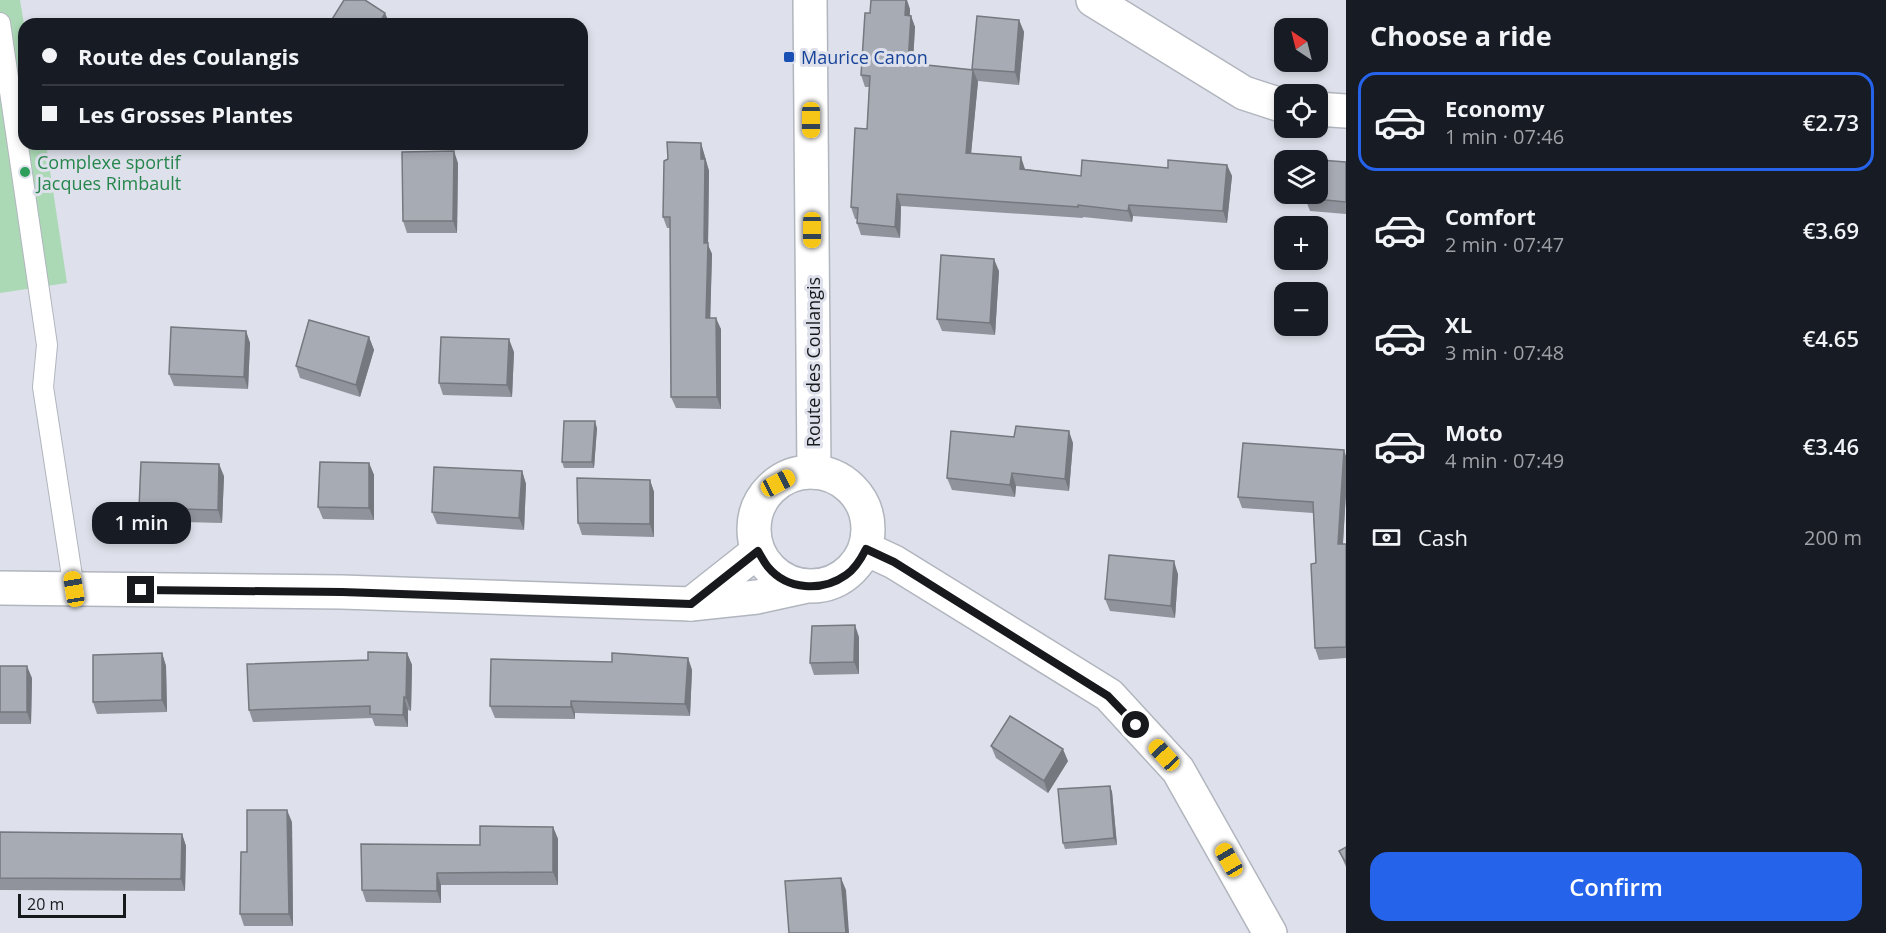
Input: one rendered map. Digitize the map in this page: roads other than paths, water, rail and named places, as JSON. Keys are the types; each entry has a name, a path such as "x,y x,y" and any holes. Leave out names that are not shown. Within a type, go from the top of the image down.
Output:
{"street":[{"name":"Route des Coulangis","path":"810,0 814,472"},
{"path":"1093,0 1244,93 1274,103"},
{"path":"1328,110 1346,111"},
{"path":"0,588 342,592 691,604 758,597 834,582 848,574 866,549 869,531 867,513 860,497 847,484 831,475 814,472 794,474 778,483 764,496 756,514 754,533 758,551 769,568 784,580 803,587"},
{"path":"866,549 894,562 1108,696 1178,770 1270,933"},
{"path":"691,604 758,551"}],"lane":[{"path":"0,23 18,149"},
{"path":"18,150 46,345 43,387 74,589"}],"place":[{"name":"Maurice Canon","path":"789,57"},
{"name":"Complexe sportif Jacques Rimbault","path":"25,172"}]}
